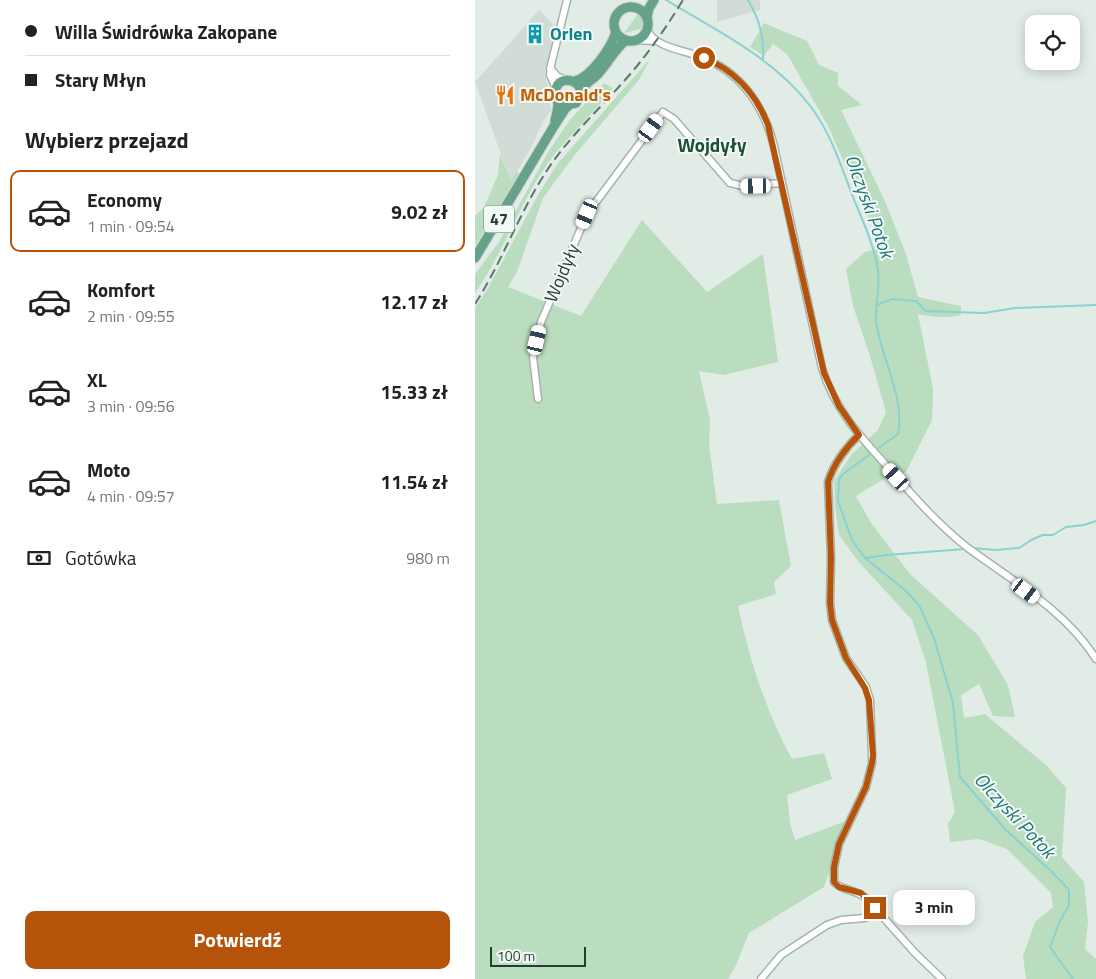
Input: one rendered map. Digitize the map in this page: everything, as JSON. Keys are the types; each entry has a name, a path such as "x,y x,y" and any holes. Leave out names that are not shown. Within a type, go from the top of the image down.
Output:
{"main road":[{"path":"556,88 560,82 583,78 592,70 609,48 616,32 614,22 618,14 624,9 633,8 641,4 645,0"},
{"path":"647,30 649,8 654,0"},
{"path":"633,8 641,10 647,17"},
{"name":"47","path":"475,258 565,109 577,102 585,84 598,73 620,45 642,36 647,30"},
{"path":"616,32 631,40"},
{"path":"570,81 579,86 581,91"},
{"name":"47","path":"554,126 558,106 556,88"},
{"path":"557,100 569,106"}],"street":[{"path":"556,88 550,75 550,68 567,0"},
{"path":"647,30 656,41"},
{"path":"631,40 656,41 715,63 734,76 758,103 768,125 824,373 839,406 859,435 931,515 952,535 1063,619 1085,642 1096,659"},
{"path":"550,68 557,76 570,81"},
{"name":"Wojdyły","path":"538,399 533,357 541,322 587,214 663,112 674,118 730,183 749,186 782,183"},
{"path":"859,435 848,447 828,482 831,558 830,603 837,637 846,658 865,688 869,700 873,755 866,787 839,844 834,867 834,882 839,887 861,893 915,953 942,979"},
{"path":"761,979 781,954 827,925 841,920 865,918 875,908"}],"shaded area":[{"path":"717,0 760,0 760,10 717,22"},
{"path":"539,10 556,27 545,71 551,110 511,182 475,82"}],"green space":[{"path":"640,14 644,21 641,29 624,33 637,15"},
{"path":"764,23 807,41 819,65 838,73 838,86 862,105 841,110 884,199 906,254 918,297 961,306 961,315 939,317 918,314 933,389 932,420 906,472 882,480 856,496 871,523 910,574 978,635 1008,685 1015,717 993,716 979,684 961,695 964,718 985,714 1047,766 1066,788 1062,857 1084,882 1088,922 1085,949 1096,959 1096,979 1026,979 1023,956 1035,922 1053,907 1051,893 1007,849 979,839 950,842 948,824 955,812 926,663 912,620 858,561 839,535 834,481 851,455 878,430 886,412 853,306 846,269 865,252 882,248 828,126 787,54 773,44 764,56 750,47"},
{"path":"650,59 639,80 577,152 543,198 517,272 508,287 581,316 642,220 707,292 763,254 778,362 724,375 699,371 710,420 709,444 717,504 779,500 791,566 774,582 776,594 738,606 747,645 766,704 792,759 824,753 832,779 787,795 790,823 795,840 846,821 824,887 749,933 728,979 475,979 475,308 558,163"},
{"path":"604,83 613,88 548,163 528,195 495,261 475,293 475,274 499,242 548,152 569,121"},
{"path":"500,154 511,181 517,171 519,174 475,246 475,216 484,207 498,175"}],"waterway":[{"name":"Olczyski Potok","path":"666,0 744,47 780,74 811,107 824,127 834,148 874,251 879,278 876,313 877,327 899,407 898,434 843,474 839,480 838,501 852,540 865,558 905,590 919,605 934,638 953,703 960,777 1006,830 1069,890 1069,905 1060,921 1050,947 1073,979"},
{"path":"748,0 756,15 760,29 763,43 763,60"},
{"path":"877,305 892,299 916,301 926,311 984,313 1015,308 1096,305"},
{"path":"972,548 996,550 1019,548 1043,535 1053,535 1066,527 1084,525 1096,521"},
{"path":"865,558 965,549"}],"railway":[{"path":"475,304 531,197 552,163 637,66 683,0"}],"place":[{"name":"Orlen","path":"535,34"},
{"name":"McDonald's","path":"505,95"}],"district":[{"name":"Wojdyły","path":"712,145"}],"route":[{"path":"704,58 720,66 741,82 756,100 764,115 774,146 818,353 832,393 859,435 848,447 828,482 831,558 830,603 837,637 846,658 865,688 869,700 873,755 866,787 839,844 834,867 834,882 839,887 861,893 875,908"}]}
